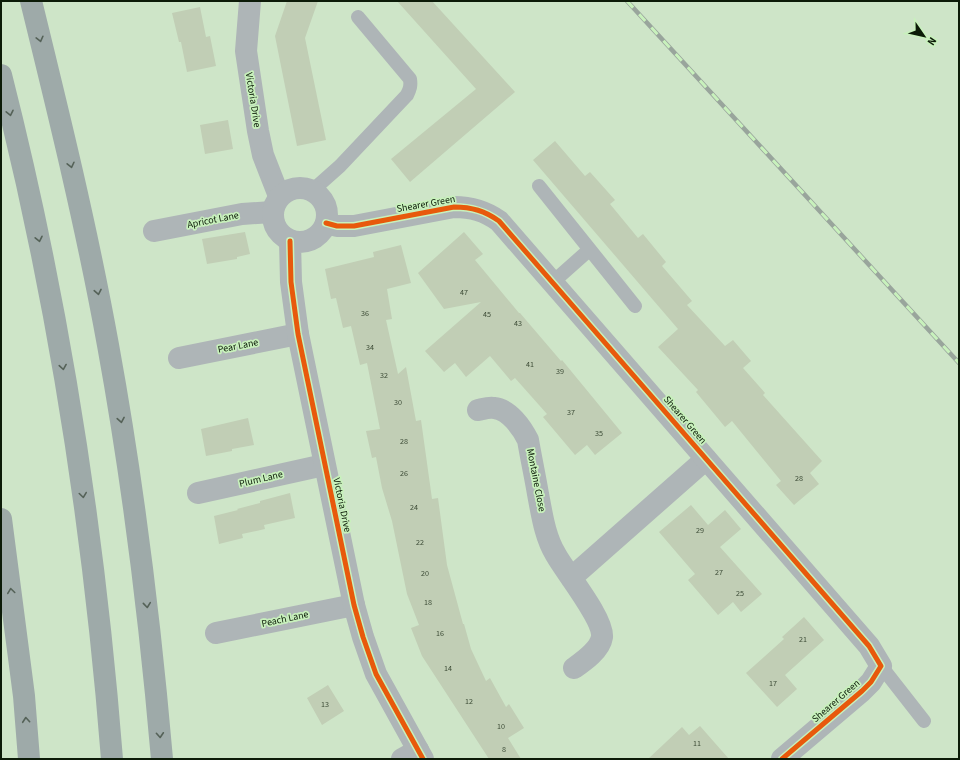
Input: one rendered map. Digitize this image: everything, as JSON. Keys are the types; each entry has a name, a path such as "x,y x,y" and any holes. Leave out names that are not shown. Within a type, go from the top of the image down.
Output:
{"highway":[{"path":"31,1 65,138 113,373 127,455 142,566 154,664 162,759"},
{"path":"1,75 23,166 43,261 83,490 95,583 112,759"},
{"path":"1,519 20,666 29,759"}],"street":[{"name":"Victoria Drive","path":"250,1 246,51 258,131 275,204"},
{"path":"301,186 313,190 326,204 326,223 321,233 312,240 301,243 290,241 276,230 275,204 289,189 301,186"},
{"name":"Apricot Lane","path":"154,231 242,214 275,204"},
{"name":"Shearer Green","path":"326,223 337,226 354,226 454,208 472,208 491,215 499,221 870,646 881,666 871,682 783,759"},
{"name":"Victoria Drive","path":"290,241 291,282 298,334 354,605 376,674 414,756"},
{"name":"Pear Lane","path":"178,358 298,334"},
{"name":"Montaine Close","path":"478,410 493,408 499,409 510,416 525,434 528,440 546,531 555,554 599,621 602,637 597,648 587,659 574,668"},
{"path":"571,578 706,459"},
{"name":"Plum Lane","path":"198,493 324,465"},
{"name":"Peach Lane","path":"216,633 354,605"}],"lane":[{"path":"313,190 340,166 407,95 410,89 410,79 358,17"},
{"path":"539,186 635,306"},
{"path":"553,282 589,250"},
{"path":"881,666 924,721"}],"building":[{"path":"287,1 318,1 305,38 326,140 297,146 275,36"},
{"path":"397,1 432,1 515,92 410,182 391,159 476,89"},
{"path":"200,7 206,37 210,36 216,66 187,72 181,42 179,42 172,13"},
{"path":"228,120 233,149 205,154 200,125"},
{"path":"555,141 585,176 590,172 615,200 610,204 638,238 643,234 666,262 662,266 692,301 687,305 725,346 733,340 751,361 743,368 765,393 763,395 822,461 810,473 819,484 794,505 776,485 781,481 732,421 725,427 696,392 698,390 658,347 678,329 533,160"},
{"path":"245,232 250,254 237,257 237,259 207,264 202,239"},
{"path":"464,232 483,254 475,260 519,313 561,361 562,360 622,433 595,455 587,445 575,455 543,417 547,414 515,378 511,381 490,356 466,377 455,363 444,372 425,351 481,302 444,309 418,273"},
{"path":"401,245 411,283 387,289 392,319 386,320 398,374 406,367 416,421 421,420 432,499 438,498 447,565 463,624 471,649 486,681 490,678 506,707 509,704 524,728 508,738 521,759 489,759 422,656 411,628 419,625 407,594 392,521 382,488 376,457 372,458 366,431 380,429 367,363 360,365 351,326 343,328 336,298 331,299 325,269 374,257 373,252"},
{"path":"248,418 254,445 206,456 201,429"},
{"path":"290,493 295,518 264,525 265,529 242,534 243,538 219,544 214,516 238,510 237,509 260,503 260,501"},
{"path":"691,505 708,525 725,510 741,529 720,547 762,594 741,612 733,602 718,615 688,580 695,574 659,532"},
{"path":"804,617 824,640 785,675 797,689 777,707 746,673 784,639 782,637"},
{"path":"328,685 344,711 322,725 307,698"},
{"path":"700,726 729,759 648,759 682,727 689,735"}],"railway":[{"path":"627,1 959,363"}],"cycle path":[{"path":"326,223 337,226 354,226 454,207 478,210 499,221 869,646 881,666 871,682 782,759"},
{"path":"290,241 291,282 298,334 354,605 376,674 423,759"}]}
